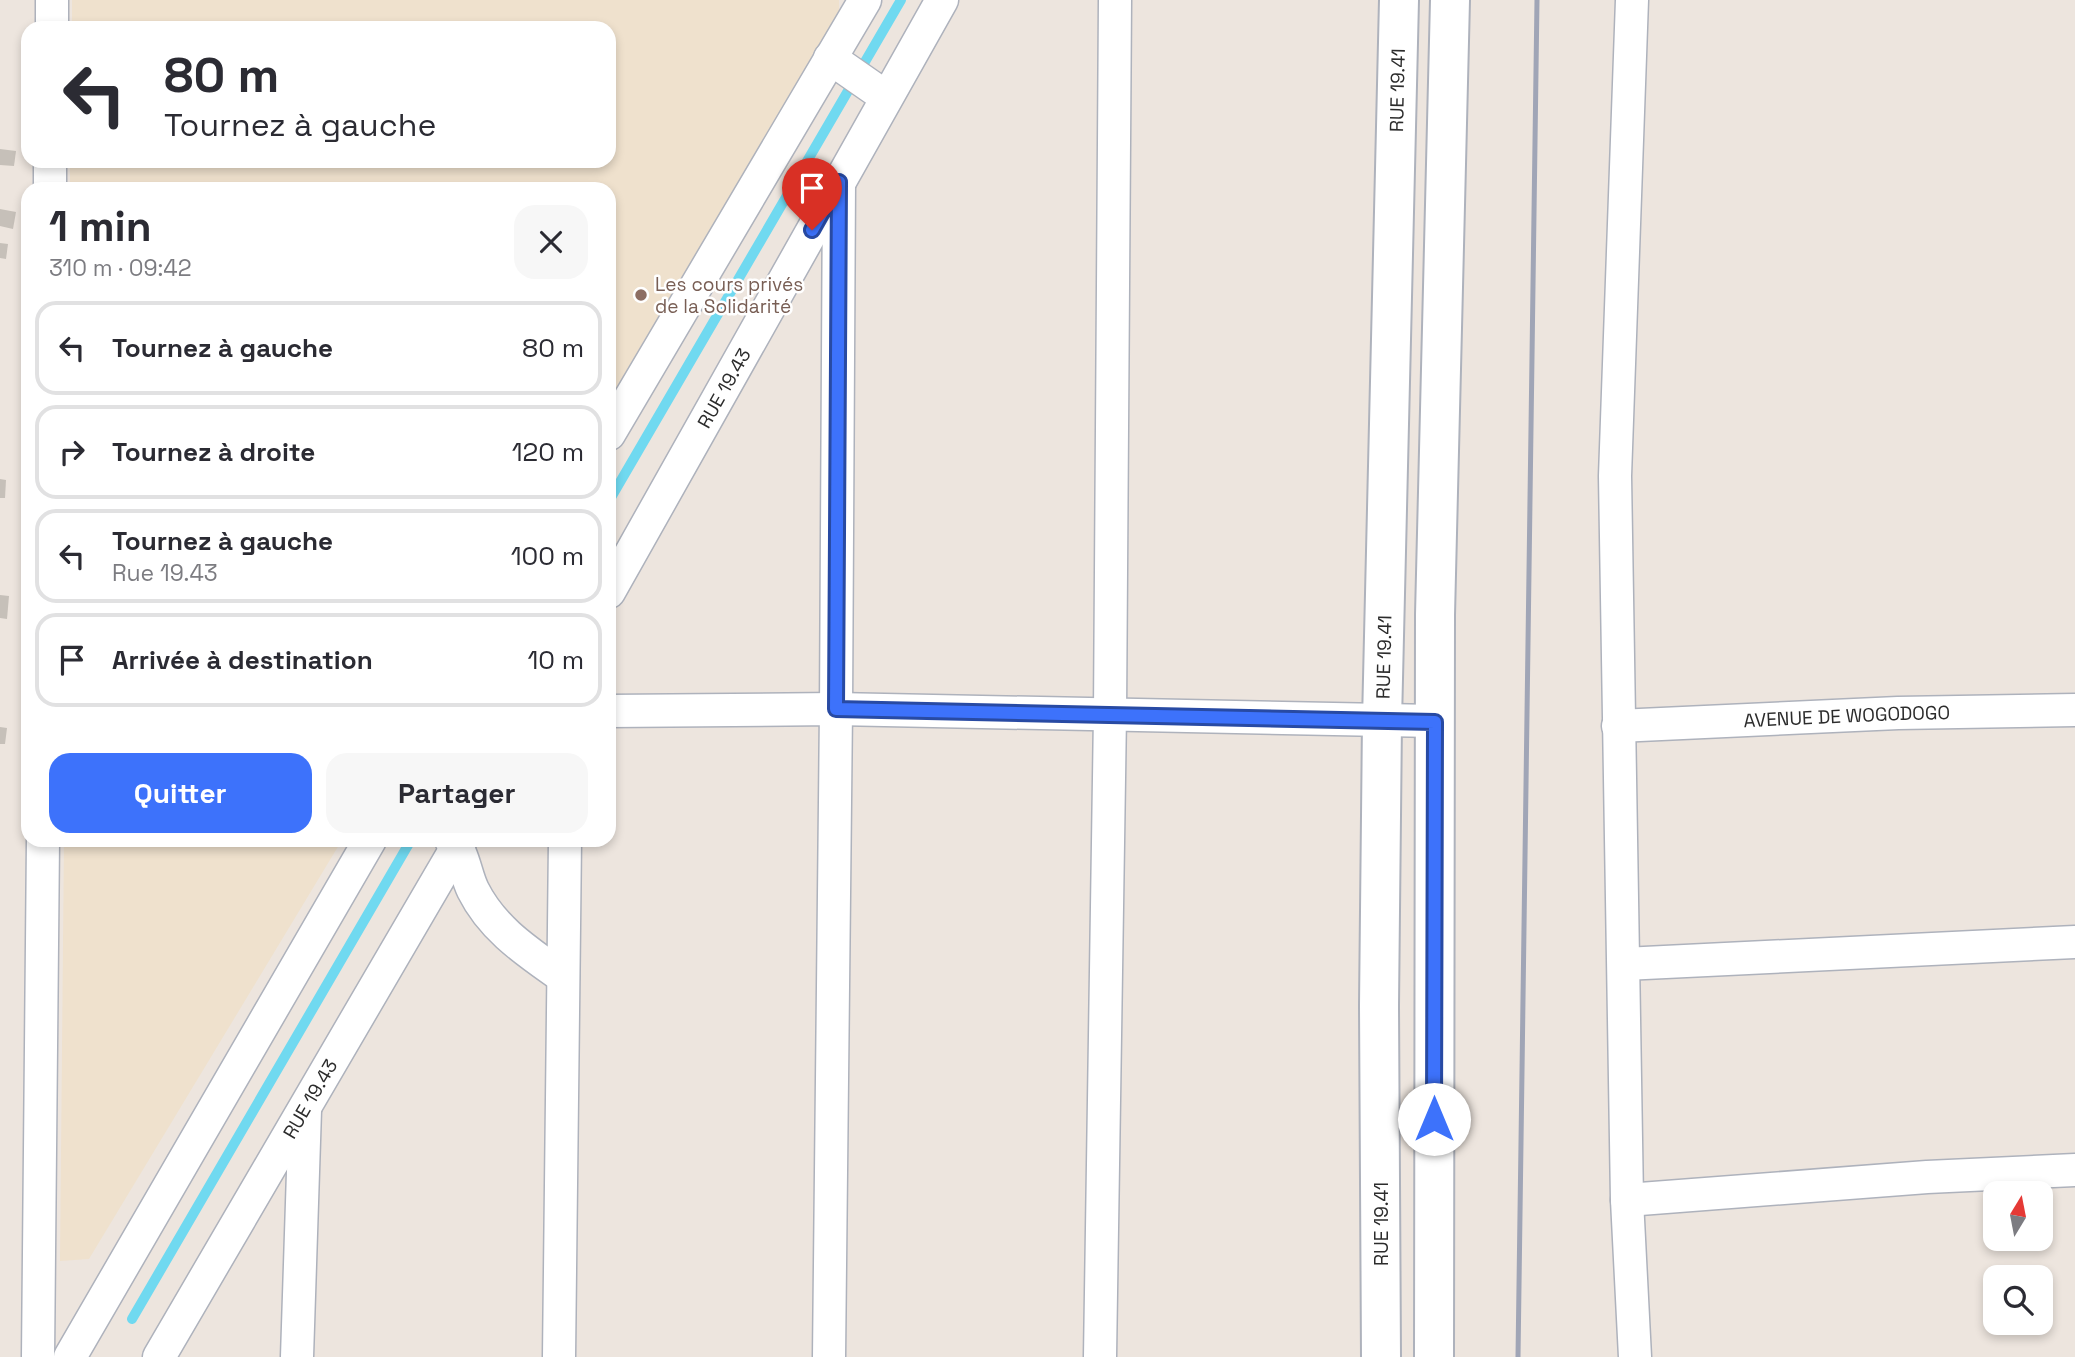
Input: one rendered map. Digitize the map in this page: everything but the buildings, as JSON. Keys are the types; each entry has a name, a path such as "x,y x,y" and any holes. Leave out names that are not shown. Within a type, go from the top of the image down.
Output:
{"main road":[{"name":"RUE 19.41","path":"1381,1357 1379,1006 1382,721 1399,0"},
{"path":"1434,1357 1435,615 1450,0"}],"street":[{"path":"52,0 52,21"},
{"name":"RUE 19.43","path":"616,580 942,0"},
{"path":"1100,1357 1110,714 1115,0"},
{"path":"1632,0 1615,476 1627,1200 1635,1357"},
{"path":"616,422 830,58 857,6"},
{"path":"830,58 886,97"},
{"path":"829,1357 839,182"},
{"path":"616,711 836,709 1435,722"},
{"name":"AVENUE DE WOGODOGO","path":"1618,726 1898,713 2075,710"},
{"path":"38,1357 43,847"},
{"path":"70,1357 366,847"},
{"name":"RUE 19.43","path":"159,1357 454,847"},
{"path":"459,847 472,889 490,919 518,945 563,977"},
{"path":"559,1357 565,847"},
{"path":"1625,964 2075,942"},
{"path":"297,1357 305,1105"},
{"path":"1627,1200 1927,1177 2075,1170"}],"shaded area":[{"name":"Les cours privés de la Solidarité","path":"72,0 839,0 839,21 616,388 616,182 70,182 70,168 616,168 616,21 72,21"},
{"path":"64,847 338,847 89,1259 60,1261"}],"waterway":[{"path":"616,489 901,0"},
{"path":"132,1319 407,847"}],"railway":[{"path":"1518,1357 1537,0"}],"place":[{"name":"Les cours privés de la Solidarité","path":"641,295"}],"route":[{"path":"812,230 839,182 836,709 1435,722 1434,1119"}]}
